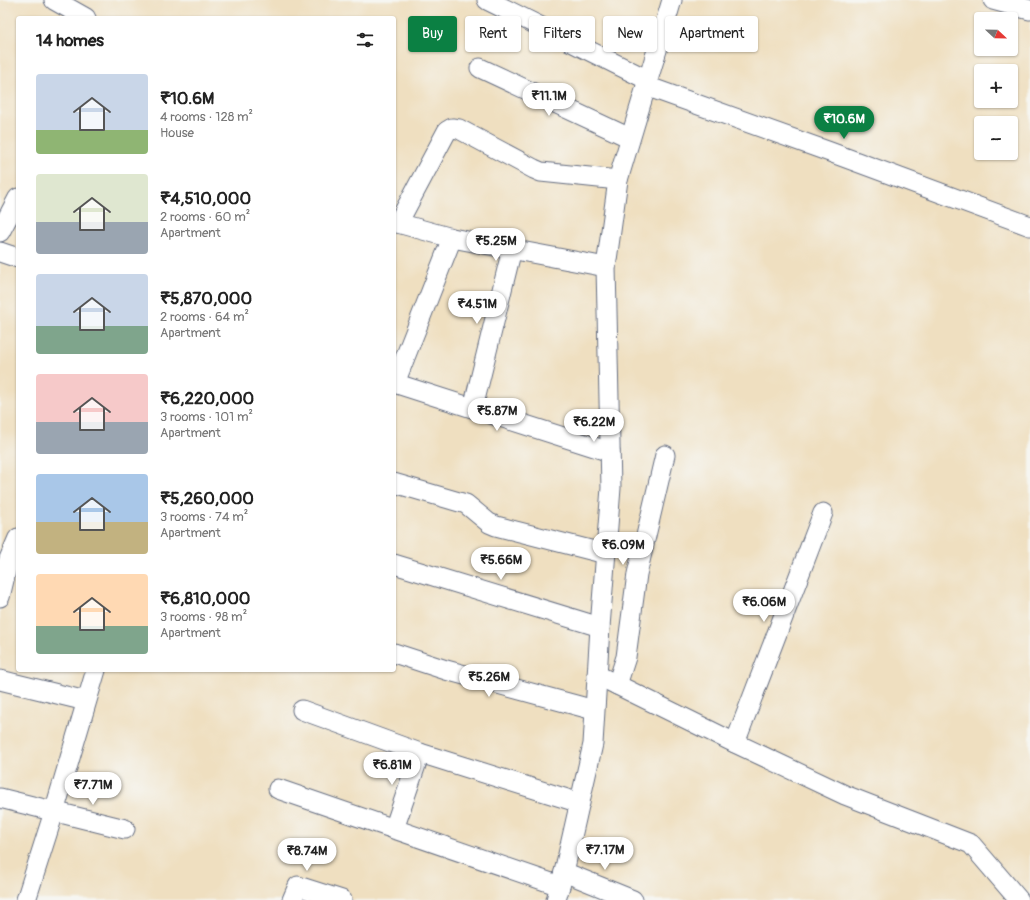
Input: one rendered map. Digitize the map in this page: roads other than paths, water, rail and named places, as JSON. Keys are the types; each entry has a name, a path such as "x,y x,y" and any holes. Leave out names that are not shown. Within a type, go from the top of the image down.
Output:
{"street":[{"path":"54,0 82,16"},
{"path":"487,0 519,7 647,83 1030,226"},
{"path":"560,886 593,744 594,710 611,488 606,267 618,180 672,0"},
{"path":"993,0 1030,10"},
{"path":"480,68 630,138"},
{"path":"606,267 452,238 396,223 448,131 452,128 459,129 541,172 618,180"},
{"path":"0,232 16,202"},
{"path":"396,380 452,238"},
{"path":"473,408 512,249"},
{"path":"0,252 16,257"},
{"path":"396,383 610,452"},
{"path":"617,685 626,657 637,574 665,455"},
{"path":"396,484 466,504 489,523 496,526 606,554"},
{"path":"735,743 823,513"},
{"path":"0,597 13,561 16,547"},
{"path":"396,565 600,627"},
{"path":"396,654 446,670 594,710"},
{"path":"26,900 95,672"},
{"path":"597,675 845,795 971,844 1019,900"},
{"path":"0,680 86,702"},
{"path":"302,710 420,753 580,803"},
{"path":"394,829 420,753"},
{"path":"278,789 560,886 633,900"},
{"path":"0,798 125,829"},
{"path":"292,900 298,886 342,900"}]}
